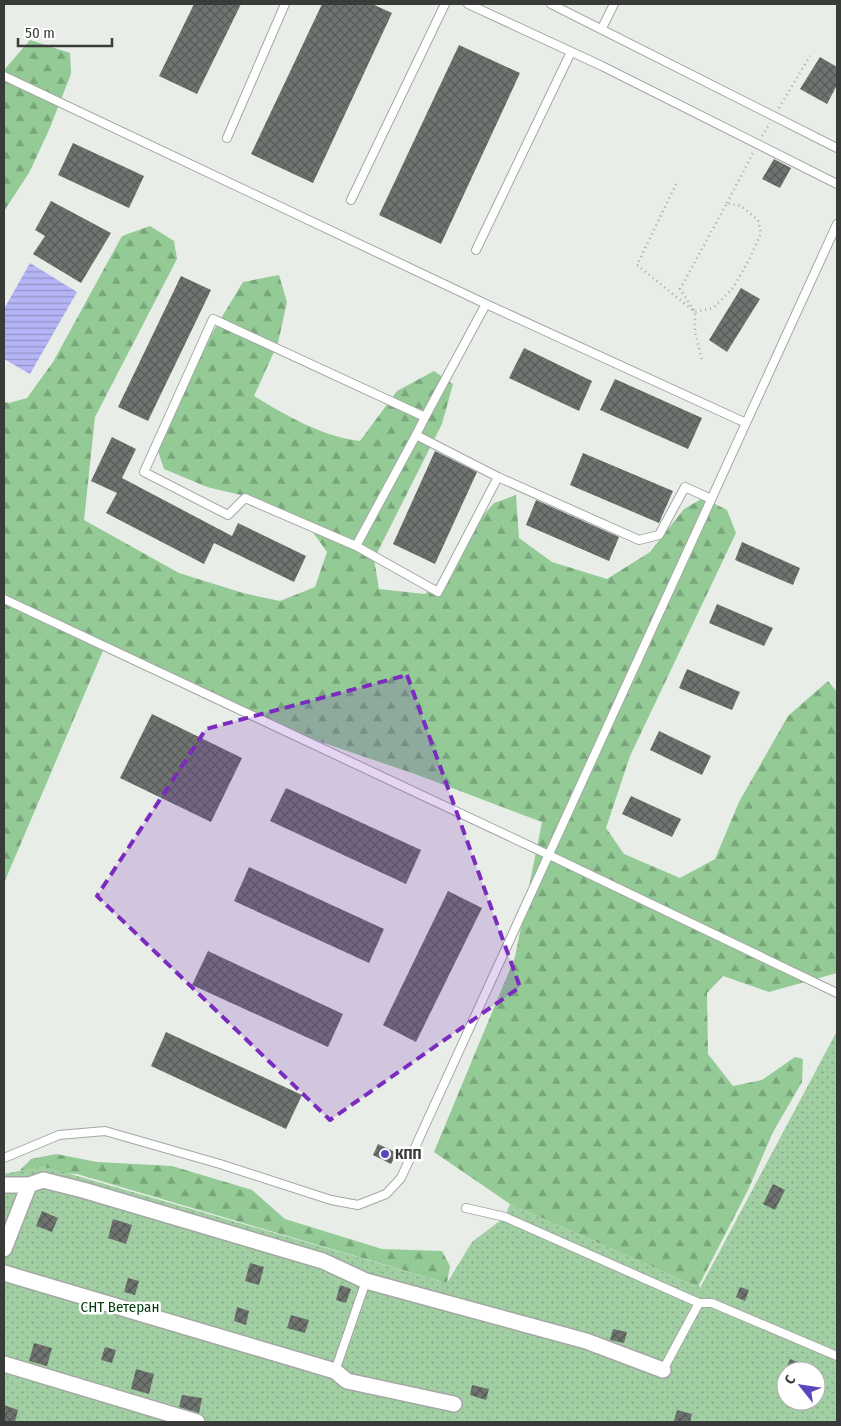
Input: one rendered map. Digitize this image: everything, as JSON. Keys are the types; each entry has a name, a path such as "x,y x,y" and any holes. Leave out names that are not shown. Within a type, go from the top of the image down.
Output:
{"street":[{"path":"4,1186 29,1185 43,1180 83,1190 323,1261 366,1281 586,1341 664,1370"},
{"path":"4,1250 29,1185"},
{"path":"4,1273 335,1371 348,1381 454,1404"},
{"path":"4,1364 197,1422"}],"lane":[{"path":"228,138 286,4"},
{"path":"351,200 445,4"},
{"path":"468,4 758,143 837,184"},
{"path":"551,4 837,148"},
{"path":"602,28 614,4"},
{"path":"476,250 571,52"},
{"path":"4,76 486,304 746,423"},
{"path":"4,1158 59,1135 105,1131 220,1164 331,1200 358,1205 386,1194 401,1178 837,224"},
{"path":"356,546 486,304"},
{"path":"425,417 213,319 144,472 228,515 245,498 356,546 438,592 498,477"},
{"path":"416,435 498,477 639,540 659,535 685,487 711,499"},
{"path":"4,599 549,855 837,993"},
{"path":"466,1208 505,1217 699,1303 712,1303 837,1356"},
{"path":"335,1371 366,1281"},
{"path":"664,1370 699,1303"}],"path":[{"path":"702,360 695,332 695,312 680,289 758,143 810,56"},
{"path":"676,184 638,265 695,312"},
{"path":"695,312 713,308 732,288 750,258 761,234 758,220 741,206 727,203"}],"highlighted area":[{"path":"407,675 520,987 330,1120 97,896 206,729"}],"green space":[{"path":"30,40 70,53 71,74 49,130 29,173 4,211 4,70"},
{"path":"150,226 174,241 177,259 95,417 84,520 179,573 243,593 280,601 315,587 327,552 307,524 262,500 207,487 164,469 157,448 211,335 243,282 279,275 287,302 278,343 254,396 292,418 318,430 360,441 397,391 434,371 453,384 442,424 374,559 379,589 425,594 438,583 467,533 494,503 516,495 519,538 552,562 607,579 650,552 684,509 703,498 727,510 736,533 630,756 606,828 624,854 680,878 715,859 739,802 788,716 828,681 837,692 837,973 769,992 723,976 707,993 708,1054 733,1086 762,1080 795,1057 803,1059 802,1082 773,1132 748,1190 699,1285 700,1288 510,1204 434,1152 515,957 542,822 415,774 303,736 105,646 4,883 4,402 9,403 27,398 53,362 122,236"},
{"name":"СНТ Ветеран","path":"837,1031 837,1422 4,1422 4,1174 43,1166 447,1283 472,1242 505,1217 510,1204 700,1288"},
{"path":"56,1154 97,1162 172,1166 252,1190 285,1219 382,1249 442,1251 450,1266 447,1283 77,1174 20,1170 31,1159"}],"water":[{"path":"30,263 77,292 30,374 4,359 4,309"}],"building":[{"path":"194,4 241,4 197,94 159,76"},
{"path":"322,4 372,4 392,13 313,183 251,154"},
{"path":"459,45 520,73 441,244 379,215"},
{"path":"820,57 837,67 837,85 827,104 800,89"},
{"path":"73,143 144,176 129,208 58,175"},
{"path":"774,159 791,168 780,188 762,179"},
{"path":"51,201 111,233 81,283 33,254 45,236 35,230"},
{"path":"181,276 211,290 148,421 118,407"},
{"path":"741,288 760,299 727,352 709,340"},
{"path":"524,348 592,381 579,411 509,378"},
{"path":"615,379 702,418 688,449 600,410"},
{"path":"112,437 136,449 122,478 232,536 238,523 306,556 294,582 214,543 204,564 106,513 117,493 91,481"},
{"path":"435,451 477,472 435,564 393,544"},
{"path":"583,453 673,491 659,523 570,485"},
{"path":"536,500 619,537 609,561 526,525"},
{"path":"742,542 800,568 793,585 735,560"},
{"path":"717,604 773,628 764,646 709,623"},
{"path":"687,669 740,692 732,710 679,688"},
{"path":"152,714 242,758 211,822 120,778"},
{"path":"659,731 711,756 702,775 650,750"},
{"path":"286,788 421,850 406,884 270,821"},
{"path":"631,796 681,819 672,837 622,814"},
{"path":"249,867 384,929 369,963 234,901"},
{"path":"448,891 482,908 416,1042 383,1025"},
{"path":"208,951 343,1014 328,1047 192,985"},
{"path":"166,1032 302,1095 286,1129 151,1066"},
{"name":"КПП","path":"378,1144 397,1153 391,1164 373,1155"},
{"path":"773,1184 785,1190 775,1210 763,1204"},
{"path":"42,1211 58,1218 52,1232 36,1226"},
{"path":"113,1219 132,1225 126,1244 108,1238"},
{"path":"250,1263 264,1267 259,1285 245,1281"},
{"path":"128,1278 139,1281 135,1295 124,1292"},
{"path":"340,1285 351,1289 346,1303 336,1300"},
{"path":"740,1287 749,1290 745,1301 736,1297"},
{"path":"237,1307 249,1311 246,1325 234,1321"},
{"path":"291,1315 309,1320 305,1333 287,1328"},
{"path":"613,1329 627,1332 624,1343 610,1340"},
{"path":"34,1343 52,1348 47,1366 29,1361"},
{"path":"105,1347 116,1350 112,1363 101,1360"},
{"path":"136,1369 154,1374 149,1394 131,1389"},
{"path":"472,1385 489,1389 486,1400 470,1395"},
{"path":"182,1395 202,1398 199,1413 179,1407"},
{"path":"4,1405 18,1410 15,1422 4,1422"},
{"path":"677,1410 692,1414 690,1422 674,1421"}],"place":[{"name":"КПП","path":"385,1154"}]}
